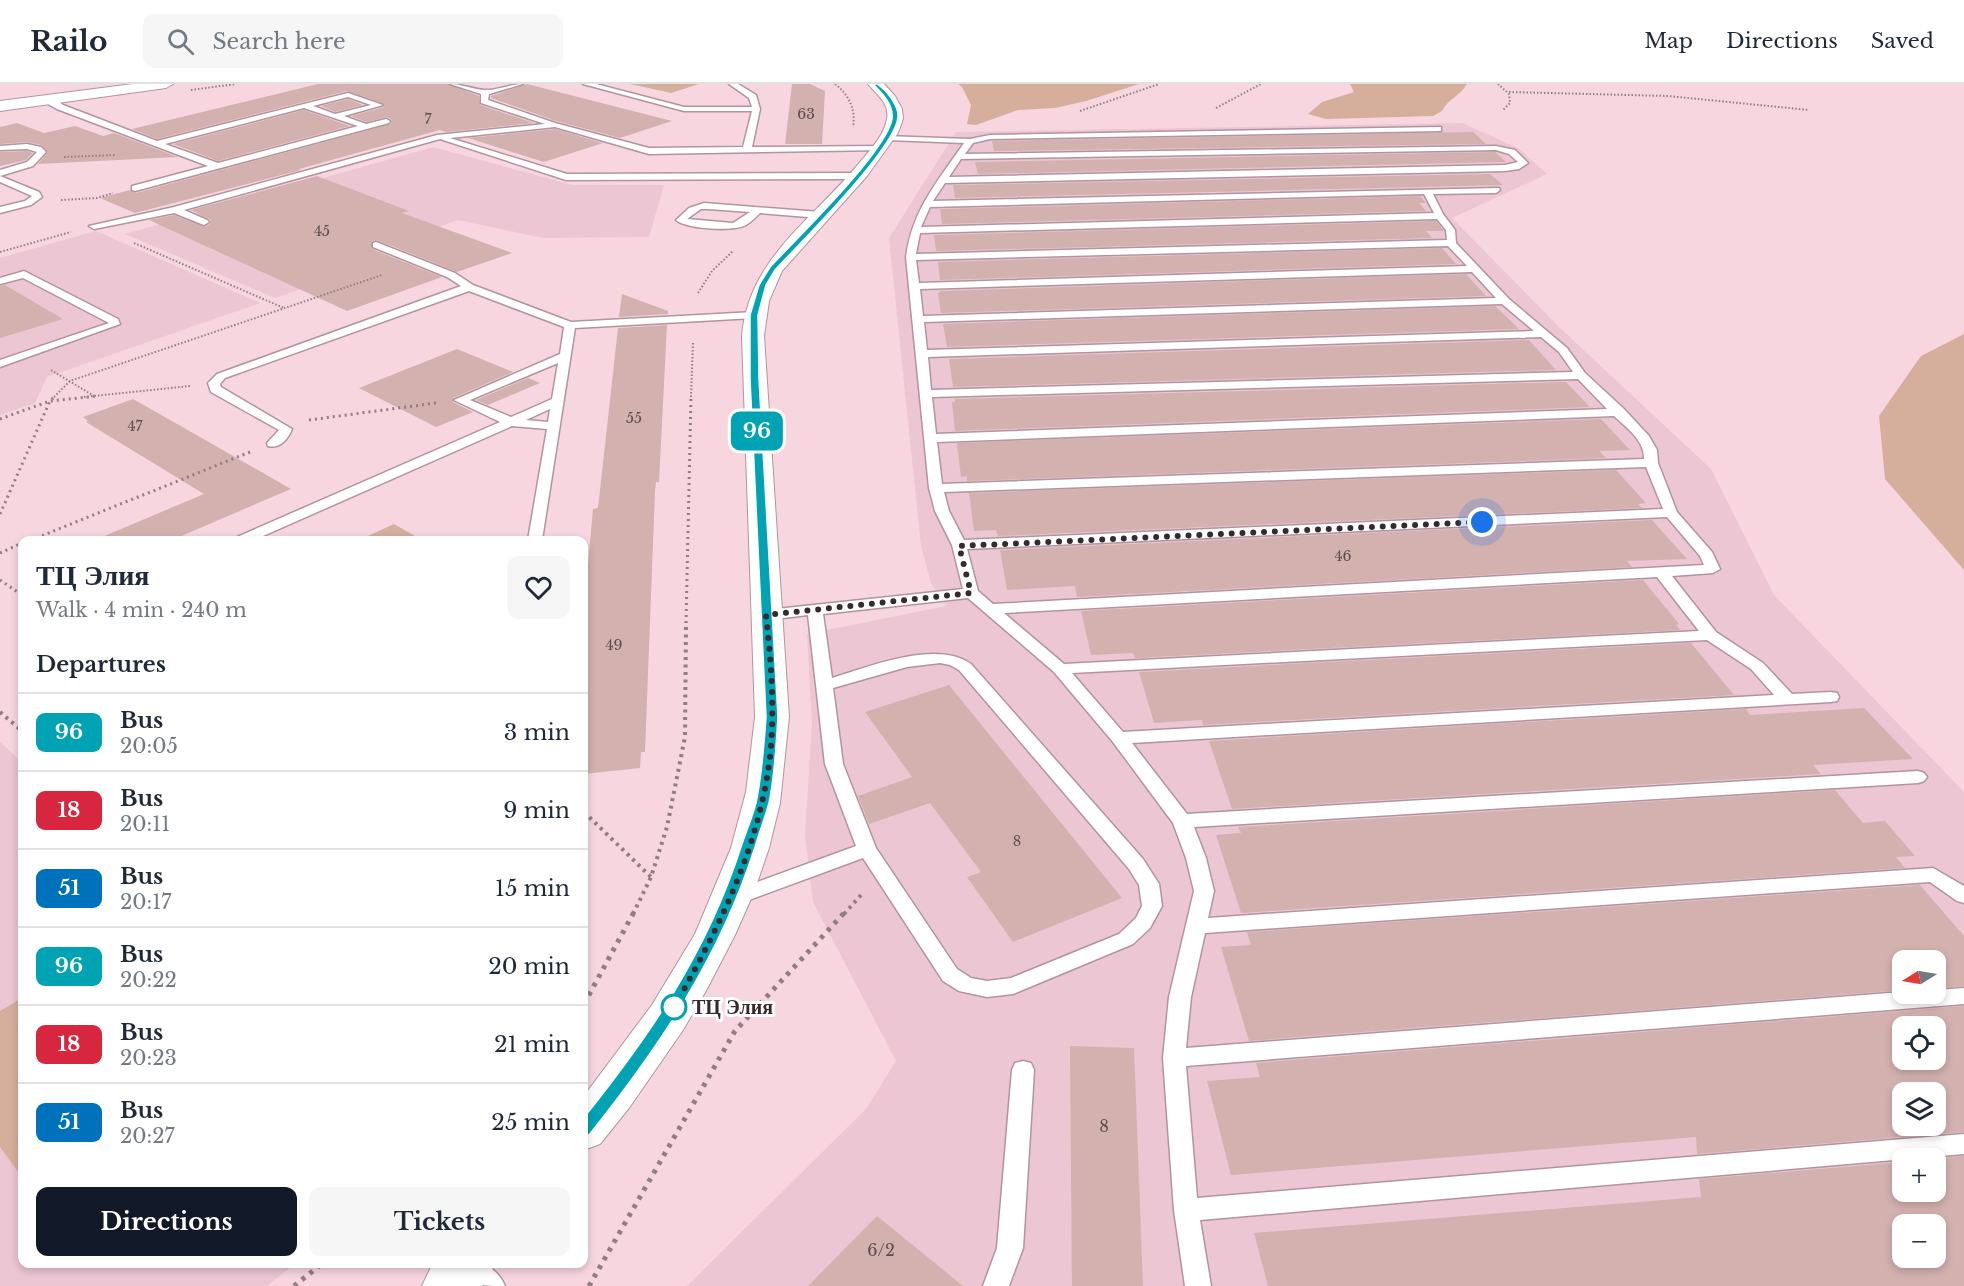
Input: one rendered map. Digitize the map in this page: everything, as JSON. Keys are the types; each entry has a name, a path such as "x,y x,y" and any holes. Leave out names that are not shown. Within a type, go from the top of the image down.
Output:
{"street":[{"path":"0,106 166,84"},
{"path":"588,1125 632,1070 675,1006 711,941 751,845 762,804 770,756 772,681 766,615 753,348 754,315 763,285 772,269 885,143 895,118 894,107 883,90 876,84"}],"lane":[{"path":"454,84 485,93 519,84"},
{"path":"587,84 684,109 756,109"},
{"path":"733,84 753,97 756,109 747,150"},
{"path":"485,93 484,101 555,125 649,151 836,148 885,143 970,141 990,137 1438,129"},
{"path":"158,143 348,95 379,105 335,116"},
{"path":"50,99 60,107 217,166"},
{"path":"304,106 366,126"},
{"path":"135,188 386,121 355,111"},
{"path":"500,119 521,113"},
{"path":"94,226 175,210 489,122"},
{"path":"437,137 555,125"},
{"path":"437,137 566,177 857,176"},
{"path":"970,141 927,204 915,230 911,257 936,488 942,510 959,546 971,593 1060,669 1119,738 1182,821 1196,858 1204,891 1180,997 1174,1058 1186,1210 1198,1286"},
{"path":"0,148 33,147 42,152 21,167 0,174"},
{"path":"942,180 1504,168 1516,167 1524,163 1512,152 1496,148 959,157"},
{"path":"0,178 36,194 37,197 28,203 0,210"},
{"path":"927,204 1496,190"},
{"path":"1427,192 1437,204 1441,216 1452,229 1451,243"},
{"path":"758,210 743,223 734,226 687,223 681,220 694,208 702,206 774,211 820,215"},
{"path":"175,210 204,222"},
{"path":"915,230 1441,216"},
{"path":"911,257 1451,243 1505,301 1563,350 1581,375 1620,412 1644,439 1651,450 1651,463 1671,513 1707,555 1713,570 990,609"},
{"path":"376,245 451,275 470,287 570,325 754,315"},
{"path":"915,286 1474,269"},
{"path":"0,281 24,274 114,321 115,324 0,364"},
{"path":"273,442 283,436 286,429 215,389 214,383 221,376 470,287"},
{"path":"919,319 1505,301"},
{"path":"536,536 570,325"},
{"path":"922,354 1544,334"},
{"path":"460,400 565,356"},
{"path":"926,394 1581,375"},
{"path":"460,400 511,422 554,426"},
{"path":"251,536 558,400"},
{"path":"930,438 1620,412"},
{"path":"936,488 1651,463"},
{"path":"959,546 1671,513"},
{"path":"1661,572 1710,635 1757,666 1787,699"},
{"path":"766,615 971,593"},
{"path":"815,609 823,686 834,764 867,849 950,975 966,985 987,989 1013,986 1126,939 1143,923 1152,906 1149,884 1136,864 965,667 954,660 919,660 823,686"},
{"path":"1060,669 1710,635"},
{"path":"1119,738 1831,697"},
{"path":"1182,821 1918,777"},
{"path":"730,899 867,849"},
{"path":"1197,926 1933,874 1964,896"},
{"path":"1174,1058 1964,996"},
{"path":"996,1286 1010,1248 1023,1070"},
{"path":"1186,1210 1964,1144"}],"path":[{"path":"835,84 849,96 854,119 850,132 836,148"},
{"path":"1498,84 1509,92 1668,96 1809,110"},
{"path":"1503,110 1510,104 1509,92"},
{"path":"36,158 162,154 176,150"},
{"path":"28,203 97,198 135,188"},
{"path":"588,997 617,946 651,877 667,828 685,736 688,495 694,318 699,292 704,282 774,211"},
{"path":"0,252 94,226 284,308"},
{"path":"0,514 50,402 70,381 420,262"},
{"path":"25,356 94,396"},
{"path":"0,419 50,402 214,383"},
{"path":"280,424 460,400"},
{"path":"41,536 273,442"},
{"path":"0,552 18,545"},
{"path":"0,580 18,592"},
{"path":"0,712 18,728"},
{"path":"588,816 651,877"},
{"path":"589,1286 735,1031 882,872"},
{"path":"294,1286 317,1268"}],"shaded area":[{"path":"630,84 699,84 671,93"},
{"path":"958,84 1139,84 1055,108 1018,110 976,125 967,124 971,105 962,87"},
{"path":"1350,84 1467,84 1442,111 1433,116 1326,119 1308,114 1322,102 1354,92"},
{"path":"1462,123 1518,148 1547,174 1452,218 1560,328 1711,469 1774,595 1964,792 1964,1286 687,1286 866,1109 896,1061 813,902 805,835 812,723 807,634 946,606 931,583 921,546 889,238 956,132"},
{"path":"433,147 572,185 664,185 649,237 543,238 458,220 372,252 388,259 275,298 125,234"},
{"path":"96,231 260,303 47,377 35,403 0,415 0,258"},
{"path":"1964,334 1964,570 1885,479 1879,416 1921,356"},
{"path":"394,524 415,536 368,536"},
{"path":"0,742 18,758 18,1268 290,1268 267,1286 0,1286"},
{"path":"18,1000 18,1172 0,1147 0,1011"}],"building":[{"path":"318,84 448,84 479,96 480,105 534,123 446,132 440,130 299,169 301,170 135,213 100,198 130,190 136,193 391,124 392,120 387,117 366,122 351,116 384,107 385,104 347,91 157,139 132,129"},
{"path":"527,84 672,121 620,138 556,121 491,98 491,96"},
{"path":"792,84 810,84 825,91 822,144 785,144"},
{"path":"348,99 363,105 335,112 321,106"},
{"path":"304,110 350,126 218,161 173,144"},
{"path":"17,123 44,133 75,126 103,136 114,133 178,157 38,164 48,152 41,145 27,142 0,144 0,127"},
{"path":"555,129 603,143 544,162 468,138"},
{"path":"1473,132 1486,144 994,151 992,141"},
{"path":"27,151 33,153 26,160 0,166 0,152"},
{"path":"1495,152 1506,162 978,174 975,162"},
{"path":"1490,174 1503,185 955,198 953,185"},
{"path":"317,176 409,211 402,213 512,253 457,272 377,240 372,241 372,249 442,277 347,311 149,220 174,215 205,227 210,224 211,220 191,210"},
{"path":"1420,196 1426,203 1419,203 1426,211 942,224 940,209"},
{"path":"1436,221 1444,231 1426,231 1432,238 936,251 934,235"},
{"path":"1442,248 1456,264 940,280 938,262"},
{"path":"1466,274 1486,296 941,313 938,293 941,291"},
{"path":"5,285 63,319 0,338 0,286"},
{"path":"622,294 668,311 668,314 619,317"},
{"path":"1495,306 1519,329 947,347 943,324"},
{"path":"667,325 659,482 656,482 655,491 645,752 641,752 640,768 588,774 588,564 593,509 598,508 618,328"},
{"path":"1529,340 1556,370 953,387 949,359"},
{"path":"457,349 513,372 453,398 453,402 473,412 436,427 359,388"},
{"path":"528,378 540,383 488,405 476,400"},
{"path":"1566,382 1590,407 955,431 952,402 955,402 955,399"},
{"path":"133,399 291,489 181,536 104,536 204,494 86,422 88,421 83,417"},
{"path":"1601,419 1630,450 1599,451 1606,458 967,481 967,476 961,477 957,443"},
{"path":"1616,470 1646,503 1638,504 1642,508 998,536 996,530 974,531 969,493"},
{"path":"1652,520 1687,559 1627,561 1632,567 1077,597 1075,586 1007,590 1000,550"},
{"path":"1643,580 1679,624 1676,625 1680,630 1135,658 1133,653 1091,655 1081,611"},
{"path":"1691,643 1734,695 1203,725 1202,720 1154,723 1139,672"},
{"path":"949,685 1122,898 1013,942 967,877 981,872 930,803 869,824 858,796 912,777 865,712"},
{"path":"1864,708 1913,759 1813,765 1821,774 1232,809 1209,741 1746,709 1750,715"},
{"path":"1835,790 1863,823 1885,821 1915,856 1896,857 1905,868 1241,913 1216,835 1241,833 1238,827"},
{"path":"1920,885 1964,936 1964,986 1946,987 1946,950 1892,950 1892,991 1249,1041 1221,947 1251,945 1247,932"},
{"path":"1964,1006 1964,1132 1946,1133 1946,1082 1892,1082 1892,1136 1915,1136 1697,1154 1696,1137 1231,1175 1207,1081 1260,1077 1256,1063"},
{"path":"1070,1046 1134,1048 1143,1286 1072,1286"},
{"path":"1964,1156 1964,1286 1268,1286 1254,1233 1701,1197 1699,1179 1892,1163 1892,1202 1946,1202 1946,1158"},
{"path":"877,1216 963,1286 808,1286"}],"bus line":[{"name":"96","path":"588,1125 632,1070 675,1006 711,941 751,845 762,804 770,756 772,717 753,336 754,315 757,299 772,269 871,161 888,138 895,118 894,107 883,90 876,84"}],"place":[{"name":"ТЦ Элия","path":"674,1007"}],"route":[{"path":"674,1007 711,941 730,899 751,845 762,804 770,756 772,717 771,669 766,615 971,593 959,546 1482,522"}]}
